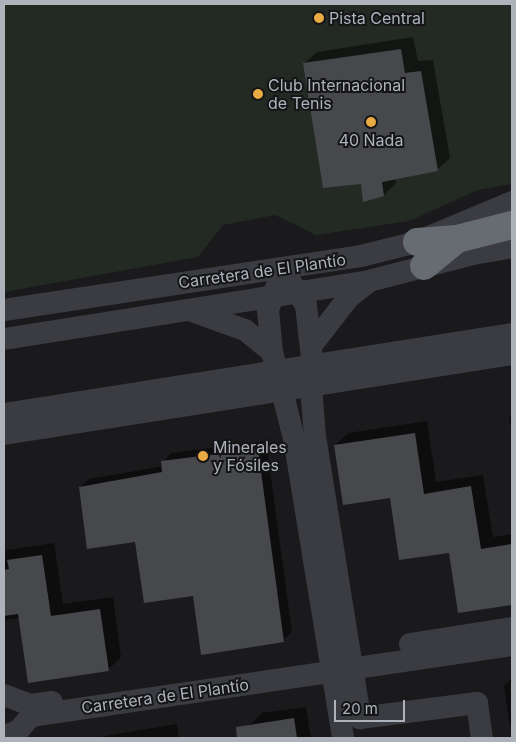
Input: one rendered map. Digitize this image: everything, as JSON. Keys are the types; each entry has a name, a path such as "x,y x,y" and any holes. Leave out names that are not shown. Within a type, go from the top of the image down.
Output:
{"highway":[{"path":"421,254 458,238 512,225"}],"street":[{"name":"Carretera de El Plantío","path":"4,339 369,281 421,254 512,202"},
{"name":"Carretera de El Plantío","path":"4,310 248,271 282,269 360,256 421,254 512,247"},
{"path":"282,269 306,305 312,366 315,436 342,663 343,738"},
{"path":"282,269 268,310 278,371 342,663 360,718 477,703 482,738"},
{"path":"312,366 349,297 369,281"},
{"path":"184,309 245,330 278,371"},
{"path":"4,414 512,334"},
{"path":"312,366 512,354"},
{"path":"4,434 278,371"},
{"name":"Carretera de El Plantío","path":"4,736 18,731 31,716 342,663 512,628"},
{"name":"Carretera de El Plantío","path":"4,695 30,705 342,663 512,645"}],"shaded area":[{"name":"Club Internacional de Tenis","path":"4,4 512,4 512,184 478,190 409,221 316,235 275,215 223,225 198,257 4,292"}],"building":[{"name":"40 Nada","path":"401,49 405,73 421,71 438,171 382,182 384,196 363,202 361,184 323,188 303,63"},
{"path":"415,433 424,494 471,486 481,549 512,544 512,605 458,613 449,553 399,560 390,498 343,505 334,445"},
{"path":"258,449 284,642 201,655 193,596 144,603 135,542 87,549 79,487 162,472 161,461"},
{"path":"42,555 51,616 100,609 109,671 28,683 18,614 4,616 4,570 9,569 7,560"},
{"path":"294,718 297,738 237,738 236,727"}],"place":[{"name":"Pista Central","path":"319,18"},
{"name":"Club Internacional de Tenis","path":"258,94"},
{"name":"40 Nada","path":"371,122"},
{"name":"Minerales y Fósiles","path":"203,456"}]}
